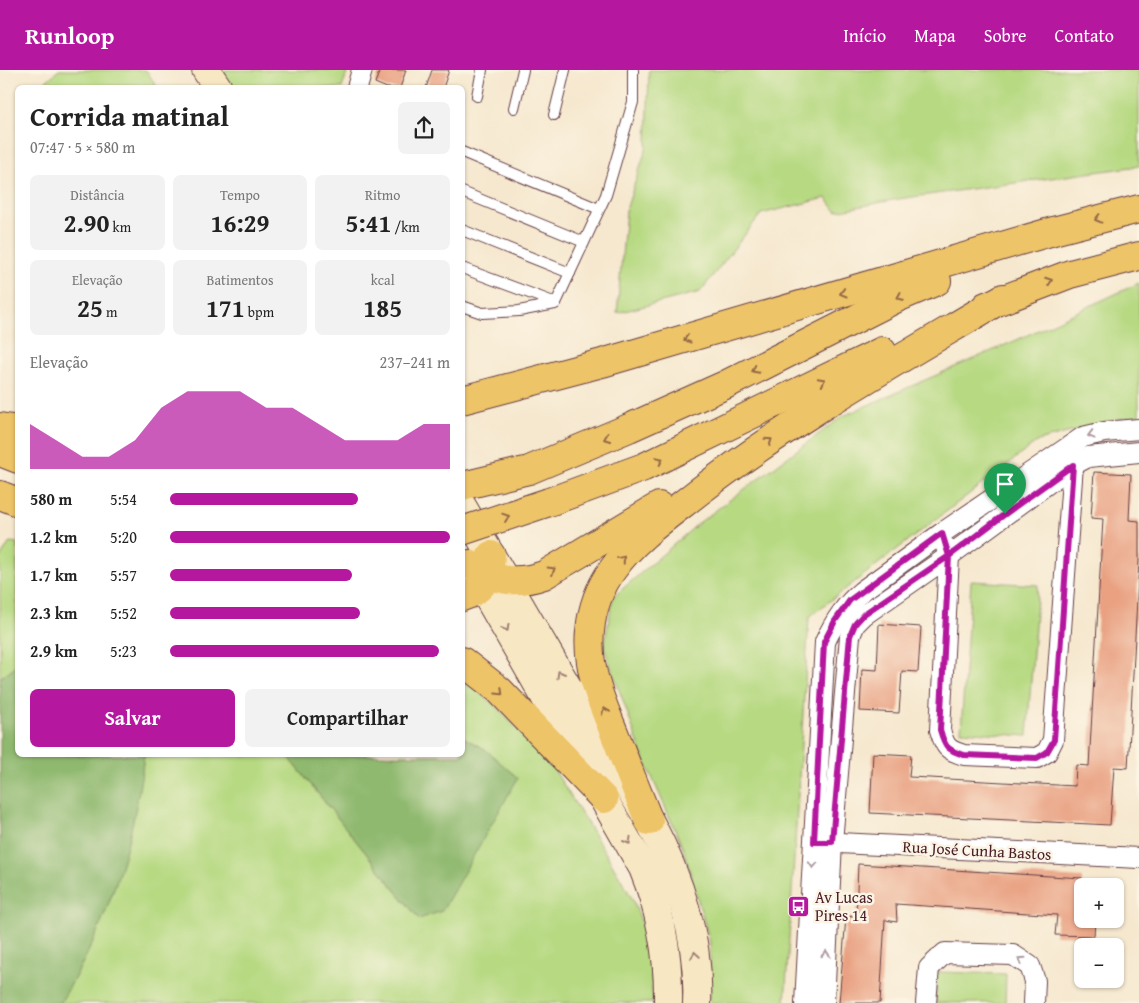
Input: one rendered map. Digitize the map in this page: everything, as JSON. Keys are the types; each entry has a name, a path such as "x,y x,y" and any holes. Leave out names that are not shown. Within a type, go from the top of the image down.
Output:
{"highway":[{"path":"465,399 602,364 1057,230 1139,209"},
{"path":"465,485 529,470 629,428 725,385 895,298 1057,230"},
{"path":"465,530 644,467 869,357 1003,298 1070,274 1139,256"},
{"path":"649,821 598,693 591,665 589,650 592,616 597,598 606,580 630,549 656,525 728,469 819,407 1003,298"},
{"path":"465,384 496,387 524,384"},
{"path":"0,427 15,430"},
{"path":"0,452 15,458"},
{"path":"480,573 521,581 544,575 664,503 728,469"},
{"path":"0,496 15,501"},
{"path":"465,663 499,690 604,799"}],"main road":[{"path":"188,70 196,85"},
{"path":"206,70 216,85"},
{"path":"465,517 480,573 643,868 655,897 665,945 668,1003"},
{"path":"480,573 592,729 649,821 671,864 691,934 698,979 697,1003"}],"street":[{"path":"358,85 362,70"},
{"path":"824,1003 824,642 835,621 850,600 942,533 1083,437 1104,432 1139,428"},
{"path":"805,1003 823,842 850,636 855,624 864,614 949,556 1073,465 1088,457 1139,452"},
{"path":"942,533 949,556 940,730 944,745 964,755 1037,758 1047,752 1054,740 1073,465"},
{"name":"Rua José Cunha Bastos","path":"823,842 1139,858"},
{"path":"926,1003 929,968 945,953 1013,955 1030,966 1035,981 1034,1003"}],"lane":[{"path":"477,96 482,70"},
{"path":"514,108 523,70"},
{"path":"554,116 564,70"},
{"path":"556,304 606,195 633,102 633,70"},
{"path":"465,153 599,209"},
{"path":"465,193 584,242"},
{"path":"465,231 570,273"},
{"path":"465,269 556,304"},
{"path":"465,307 482,313 519,311 556,304"}],"green space":[{"path":"59,70 146,70 156,85 41,85"},
{"path":"216,70 348,70 343,85 227,85"},
{"path":"649,70 1139,70 1139,166 898,199 836,211 826,198 761,214 700,292 617,313 626,210 647,146"},
{"path":"1139,283 1139,416 1117,419 1038,441 809,617 785,1003 710,1003 710,942 683,848 642,754 604,647 613,597 700,522 843,416 1019,339"},
{"path":"10,542 15,543 15,667 0,678 0,558"},
{"path":"971,581 1038,585 1027,736 961,731"},
{"path":"15,667 15,757 144,757 133,820 116,884 91,945 60,1003 0,1003 0,678"},
{"path":"465,682 497,707 555,771 611,862 633,900 649,941 653,1003 60,1003 92,944 116,884 133,820 144,757 289,757 419,919 486,750 465,738"},
{"path":"465,738 486,750 518,778 442,911 419,919 289,757 465,757"},
{"path":"936,972 1006,974 1005,1003 936,1003"}],"building":[{"path":"380,70 406,70 401,85 380,85 375,83"},
{"path":"432,70 449,70 444,85 427,85"},
{"path":"1094,472 1131,474 1129,520 1139,521 1139,561 1128,768 1114,767 1110,825 870,813 873,753 911,755 909,777 1075,786 1076,765 1089,766 1103,519 1091,518"},
{"path":"879,624 921,627 918,672 902,671 899,713 860,711 862,669 877,670"},
{"path":"858,864 1082,878 1074,878 1074,928 1094,928 1094,936 1055,935 1057,915 896,904 897,922 885,920 880,1003 839,1003 846,917 856,916"}],"place":[{"name":"Av Lucas Pires 14","path":"799,906"}],"route":[{"path":"1005,514 949,556 942,533 850,600 835,621 824,642 814,842 832,842 850,636 855,624 864,614 949,556 940,730 944,745 964,755 1037,758 1047,752 1054,740 1073,465 1005,514"}]}
